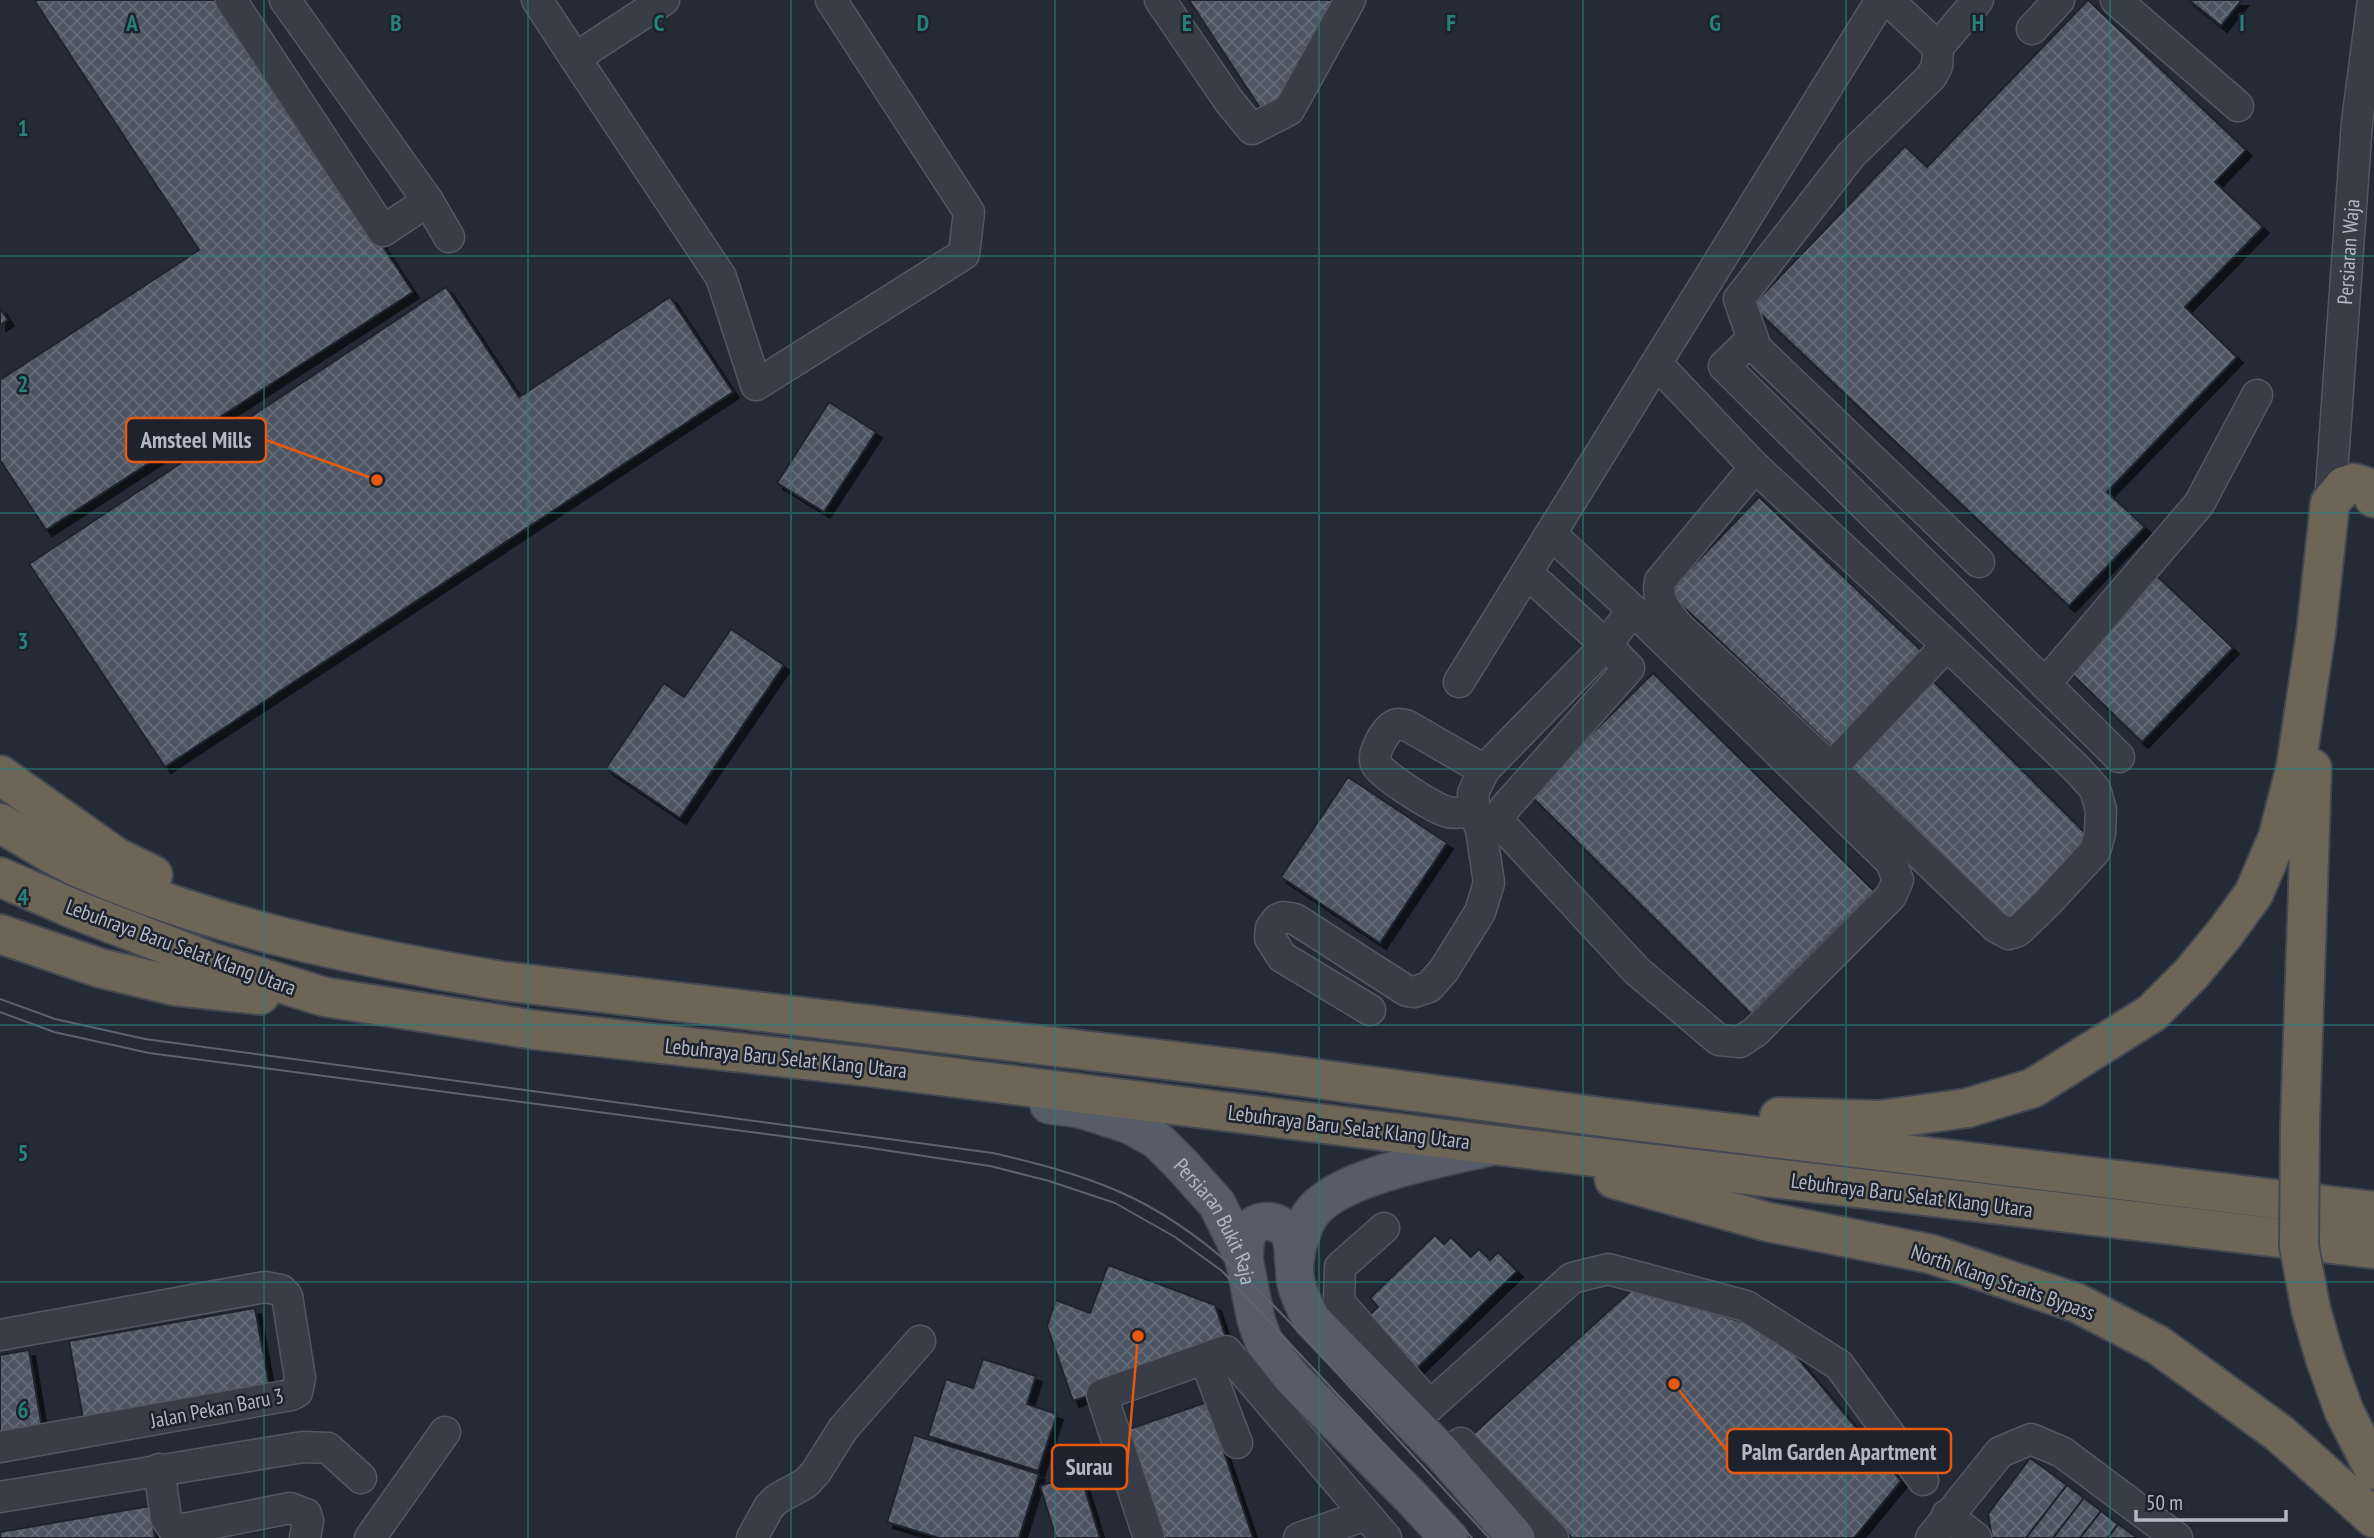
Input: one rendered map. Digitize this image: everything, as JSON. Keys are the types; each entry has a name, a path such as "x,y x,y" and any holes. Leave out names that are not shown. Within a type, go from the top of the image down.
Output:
{"highway":[{"path":"1609,1118 1678,1114 1880,1120 1967,1108 2033,1088 2152,1013 2191,974 2225,933 2254,892 2278,837 2291,788 2309,682 2330,503 2344,486 2354,483 2364,486 2374,498"},
{"path":"2309,682 2312,782 2306,906 2299,1246 2311,1310 2325,1358 2344,1411 2374,1470"},
{"name":"Lebuhraya Baru Selat Klang Utara","path":"0,775 116,857 177,887 242,913 382,961"},
{"name":"Lebuhraya Baru Selat Klang Utara","path":"0,823 76,867 136,892 203,916 382,961 515,982 1266,1072 1609,1118 2374,1211"},
{"name":"Lebuhraya Baru Selat Klang Utara","path":"0,877 76,910 211,962 325,997 535,1030 869,1067 2374,1250"},
{"name":"Lebuhraya Baru Selat Klang Utara","path":"0,934 100,968 174,986 282,997 325,997"},
{"name":"North Klang Straits Bypass","path":"1494,1145 1768,1222 1931,1254 2077,1303 2158,1345 2278,1433 2374,1517"}],"main road":[{"name":"Persiaran Bukit Raja","path":"869,1067 985,1097 1080,1109 1130,1125 1157,1140 1217,1204 1244,1259 1256,1320 1264,1342 1277,1360 1448,1538"},
{"path":"1294,1262 1303,1226 1314,1210 1360,1180 1494,1145"},
{"path":"1244,1259 1246,1239 1252,1227 1274,1222 1284,1227 1291,1237 1295,1283 1312,1320 1419,1413 1443,1454 1516,1538"}],"street":[{"path":"231,0 383,230 428,201"},
{"path":"537,0 721,277 757,385 964,254 968,212 831,0"},
{"path":"575,58 664,0"},
{"path":"1160,0 1229,102 1252,129 1289,110 1350,0"},
{"path":"1460,682 1881,0"},
{"path":"1888,0 1938,47"},
{"path":"1978,0 1938,47 1937,66 1931,78 1852,155 1739,299 1756,348 1979,562"},
{"path":"2032,29 2059,0"},
{"path":"2116,0 2238,106"},
{"name":"Persiaran Waja","path":"2330,503 2357,122 2373,0"},
{"path":"288,1 428,201 449,237"},
{"path":"1752,339 1724,366 2119,757"},
{"path":"1657,364 1755,467 1947,645 2095,789 2101,810 2100,833 2095,851 2018,930 2003,932 1678,626 1660,602 1658,592 1661,581 1755,467"},
{"path":"2045,684 2199,504 2257,395"},
{"path":"1551,534 1633,610 1891,862 1898,880 1891,896 1755,1032 1740,1042 1719,1040 1637,971 1500,823 1504,809 1658,636"},
{"path":"1527,573 1629,668"},
{"path":"1370,1010 1282,957 1269,938 1271,928 1283,916 1295,919 1407,991 1414,992 1429,987 1444,970 1480,912 1489,883 1473,793 1484,771 1606,645 1633,610"},
{"path":"1831,768 1947,645"},
{"path":"1475,810 1451,813 1438,808 1385,774 1377,766 1375,756 1390,728 1398,724 1408,726 1484,771"},
{"path":"1384,1228 1340,1266 1339,1302 1419,1413 1572,1278 1608,1269 1746,1306 1839,1365 1923,1480"},
{"name":"Jalan Pekan Baru 3","path":"0,1335 265,1287 275,1288 287,1296 300,1378 297,1392 291,1395 0,1447"},
{"path":"752,1538 769,1507 777,1499 806,1483 843,1429 920,1341"},
{"path":"1149,1538 1102,1395 1226,1351 1386,1538"},
{"path":"1205,1359 1237,1443"},
{"path":"370,1538 445,1432"},
{"path":"1976,1538 1939,1527 2000,1452 2031,1439 2063,1452 2177,1538"},
{"path":"1443,1454 1461,1443 1553,1538"},
{"path":"0,1497 303,1447 328,1448 360,1478"},
{"path":"159,1469 166,1518 172,1527 184,1529 290,1508 306,1514 308,1521 304,1538"},
{"path":"1300,1538 1366,1515"}],"building":[{"path":"34,0 220,0 413,292 46,530 0,460 0,380 199,250"},
{"path":"1189,0 1346,0 1298,88 1262,111"},
{"path":"2088,0 2246,150 2215,182 2263,227 2185,307 2237,357 2107,492 2145,527 2069,606 1752,306 1905,146 1927,167"},
{"path":"2189,0 2242,0 2221,26"},
{"path":"446,287 519,397 670,297 733,392 165,767 29,564"},
{"path":"0,308 8,320 0,325"},
{"path":"829,402 876,432 824,512 777,483"},
{"path":"1759,497 1925,654 1834,749 1668,592"},
{"path":"2157,576 2233,648 2142,742 2067,669"},
{"path":"731,629 784,665 680,818 606,768 664,683 684,697"},
{"path":"1653,673 1874,891 1751,1014 1530,795"},
{"path":"1934,682 2095,843 2009,928 1848,767"},
{"path":"1348,777 1447,843 1380,943 1281,877"},
{"path":"1435,1235 1444,1244 1451,1237 1471,1257 1479,1249 1490,1260 1498,1252 1517,1271 1414,1371 1364,1320 1378,1307 1370,1298"},
{"path":"1108,1265 1215,1305 1229,1347 1073,1401 1047,1326 1056,1300 1090,1313"},
{"path":"1633,1289 1776,1332 1901,1481 1854,1538 1572,1538 1471,1436"},
{"path":"255,1308 270,1390 84,1424 69,1341"},
{"path":"29,1350 43,1434 0,1441 0,1355"},
{"path":"983,1359 1036,1376 1027,1404 1057,1414 1038,1471 928,1436 946,1379 973,1388"},
{"path":"1207,1402 1253,1538 1154,1538 1118,1433"},
{"path":"914,1435 1039,1474 1019,1538 939,1538 887,1522"},
{"path":"2030,1458 2067,1485 2026,1538 1992,1538 1988,1514"},
{"path":"1080,1473 1100,1538 1056,1538 1040,1486"},
{"path":"2067,1485 2084,1498 2053,1538 2026,1538"},
{"path":"2084,1498 2101,1511 2080,1538 2053,1538"},
{"path":"150,1506 155,1538 0,1538 0,1532"},
{"path":"2101,1511 2118,1524 2108,1538 2080,1538"},
{"path":"2118,1524 2136,1537 2108,1538"}],"tram line":[{"path":"0,999 55,1019 145,1039 993,1153 1089,1180 1120,1192 1184,1228 1242,1275 1295,1328 1489,1538"},
{"path":"0,1012 54,1032 149,1053 990,1166 1049,1181 1115,1203 1175,1237 1222,1271 1472,1538"}],"place":[{"name":"Amsteel Mills","path":"377,480"},
{"name":"Surau","path":"1138,1336"},
{"name":"Palm Garden Apartment","path":"1674,1384"}]}
